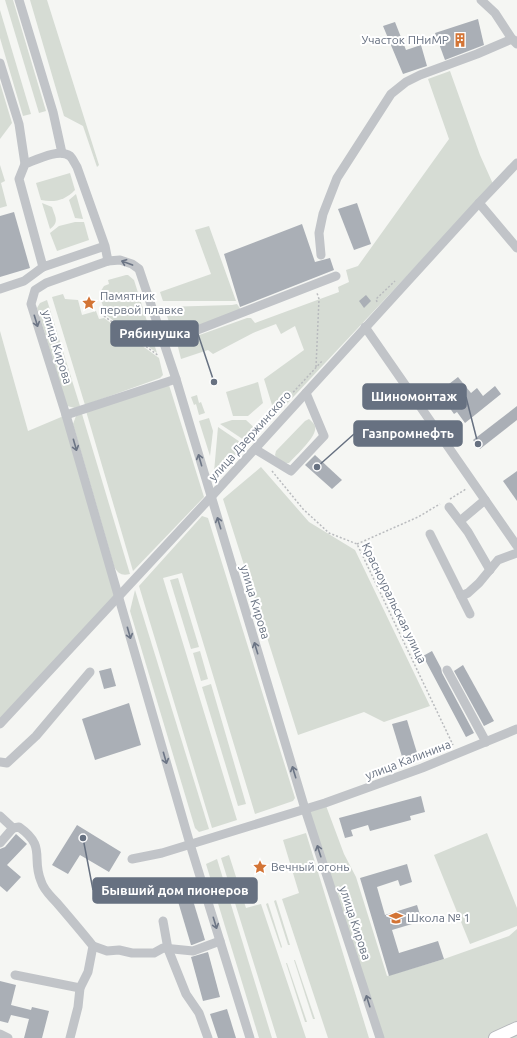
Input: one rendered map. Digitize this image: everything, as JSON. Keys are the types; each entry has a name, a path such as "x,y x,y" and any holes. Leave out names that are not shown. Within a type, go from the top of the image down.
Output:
{"main road":[{"path":"494,1038 517,1028"}],"street":[{"path":"19,0 53,112 62,153"},
{"path":"321,255 319,233 323,214 337,178 391,94 406,82 420,75 515,42 495,13 481,0"},
{"path":"0,63 19,124 25,164 19,179 43,267"},
{"path":"25,164 50,155 62,153 70,157 77,167 105,246 108,261"},
{"name":"улица Дзержинского","path":"0,724 211,497 365,327 517,163"},
{"path":"479,203 517,248"},
{"path":"0,289 24,281 43,267 105,246"},
{"name":"улица Кирова","path":"250,1038 190,844 66,415 31,304 35,290 46,283 108,261 120,260 132,264 138,269 164,343 305,809 380,1038"},
{"path":"164,343 336,276"},
{"path":"365,327 517,546"},
{"path":"66,415 176,379"},
{"path":"255,449 291,471 324,436 306,393"},
{"path":"460,521 485,500"},
{"path":"447,503 468,532 490,570"},
{"path":"430,534 470,614"},
{"path":"461,596 468,593 479,583 498,560 517,554"},
{"path":"448,670 486,742"},
{"path":"0,762 7,763 36,736 90,672"},
{"name":"улица Калинина","path":"132,859 162,853 305,809 422,768 486,742 516,732"},
{"path":"0,816 13,828"},
{"path":"0,843 13,828 19,827 27,833 37,848 37,866 40,880 47,893 93,946 107,951 119,950 132,953 154,953 163,948 193,951 220,941"},
{"path":"163,921 168,949 186,994 199,1013 208,1038"},
{"path":"70,1038 78,1007 80,988 88,972 93,946"},
{"path":"15,974 80,988"},
{"path":"0,1034 8,1038"}],"path":[{"path":"315,285 319,299 316,367"},
{"path":"104,316 171,364"},
{"name":"Красноуральская улица","path":"269,467 303,509 329,533 357,544 457,754"},
{"path":"357,544 447,503 475,484"}],"shaded area":[{"path":"5,0 13,0 46,111 39,113"},
{"path":"30,0 47,0 99,165 97,167 83,126 64,116"},
{"path":"0,10 31,114 23,116 0,38"},
{"path":"450,71 480,155 493,184 281,410 272,405 264,379 304,350 295,326 281,334 276,324 253,333 213,354 208,350 181,359 177,343 247,318 251,318 255,323 339,292 338,287 349,282 346,270 358,266 449,139 428,79"},
{"path":"0,83 12,123 0,139"},
{"path":"0,165 5,181 1,183 7,206 0,208"},
{"path":"70,173 75,190 60,200 41,200 36,183"},
{"path":"76,194 83,219 75,218 69,200"},
{"path":"42,203 52,207 56,222 50,229"},
{"path":"75,222 84,222 89,240 57,251 50,233 59,226"},
{"path":"209,226 236,301 163,301 160,292 211,274 195,230"},
{"path":"126,275 134,280 157,353 106,315 99,294 104,286 109,284 108,280"},
{"path":"63,294 65,299 78,300 82,315 96,311 99,319 104,318 159,358 163,375 160,378 85,405 52,297"},
{"path":"47,300 80,406 75,408 67,406 37,308 40,303"},
{"path":"237,304 241,310 174,337 164,307 232,305"},
{"path":"0,331 28,431 66,415 118,596 0,724"},
{"path":"258,382 263,403 248,416 233,416 226,392"},
{"path":"169,385 204,497 133,571 86,411"},
{"path":"197,395 199,403 201,402 205,413 199,415 196,404 194,405 191,397"},
{"path":"82,414 130,574 120,574 114,566 73,424 76,416"},
{"path":"209,418 213,431 210,456 199,421"},
{"path":"309,419 315,426 315,430 310,440 289,463 279,461 275,455 276,451 305,421"},
{"path":"232,420 246,420 260,433 250,444 220,424"},
{"path":"218,427 246,446 220,474 214,472"},
{"path":"261,467 309,522 355,550 430,706 384,722 364,712 298,735 223,499"},
{"path":"202,516 208,518 295,798 293,801 255,814 182,573 163,578 237,820 212,828 139,586"},
{"path":"178,578 199,647 191,649 170,580"},
{"path":"135,590 209,829 199,832 195,828 130,611"},
{"path":"200,651 208,679 201,681 193,653"},
{"path":"211,684 246,804 238,806 202,687"},
{"path":"325,803 344,854 356,877 387,976 444,959 509,936 517,929 517,1038 380,1038 305,809"},
{"path":"306,833 369,1038 328,1038 282,899 299,893 283,840"},
{"path":"487,833 517,908 517,926 470,944 434,855"},
{"path":"229,855 246,908 261,904 306,1038 277,1038 221,858"},
{"path":"217,859 272,1038 259,1038 206,864"},
{"path":"276,900 290,945 288,945 274,901"},
{"path":"268,903 282,947 281,948 266,904"},
{"path":"295,960 315,1019 313,1019"},
{"path":"287,963 307,1022 305,1022"}],"building":[{"name":"Участок ПНиМР","path":"478,19 484,45 445,60 435,33"},
{"path":"395,22 406,50 421,45 427,66 403,74 383,26"},
{"path":"357,203 371,244 354,250 338,209"},
{"path":"14,212 30,268 0,277 0,216"},
{"path":"302,224 315,262 330,258 334,270 240,307 224,254"},
{"path":"366,295 371,301 364,308 359,301"},
{"path":"458,377 471,393 477,388 483,396 495,386 501,394 465,423 457,412 454,414 444,400 442,402 436,394"},
{"path":"517,406 517,420 480,449 473,440"},
{"path":"315,455 342,480 332,489 305,465"},
{"path":"517,471 517,501 503,481"},
{"path":"432,651 474,733 466,737 423,656"},
{"path":"463,665 494,721 484,726 454,671"},
{"path":"111,668 116,686 104,689 99,671"},
{"path":"129,703 141,745 95,760 82,719"},
{"path":"407,720 418,756 403,760 392,724"},
{"path":"421,796 425,812 410,816 411,820 370,831 368,825 351,830 353,836 345,838 339,818"},
{"path":"77,825 121,852 109,872 80,855 68,874 52,865"},
{"path":"16,834 27,844 7,865 21,877 7,892 0,886 0,849 5,847"},
{"name":"Школа № 1","path":"407,864 412,882 400,886 398,880 377,887 385,915 417,905 422,921 392,930 399,953 438,941 444,959 389,976 360,878"},
{"path":"188,884 205,940 192,945 174,888"},
{"path":"208,952 220,997 203,1001 191,957"},
{"path":"0,981 16,985 11,1005 31,1010 32,1007 49,1011 42,1038 24,1038 29,1019 11,1015 8,1023 0,1021"},
{"path":"227,1009 236,1038 218,1038 210,1014"}],"place":[{"name":"Участок ПНиМР","path":"460,40"},
{"name":"Памятник первой плавке","path":"89,303"},
{"name":"Рябинушка","path":"214,382"},
{"name":"Шиномонтаж","path":"478,444"},
{"name":"Газпромнефть","path":"317,467"},
{"name":"Бывший дом пионеров","path":"83,838"},
{"name":"Вечный огонь","path":"260,867"},
{"name":"Школа № 1","path":"396,918"}]}
